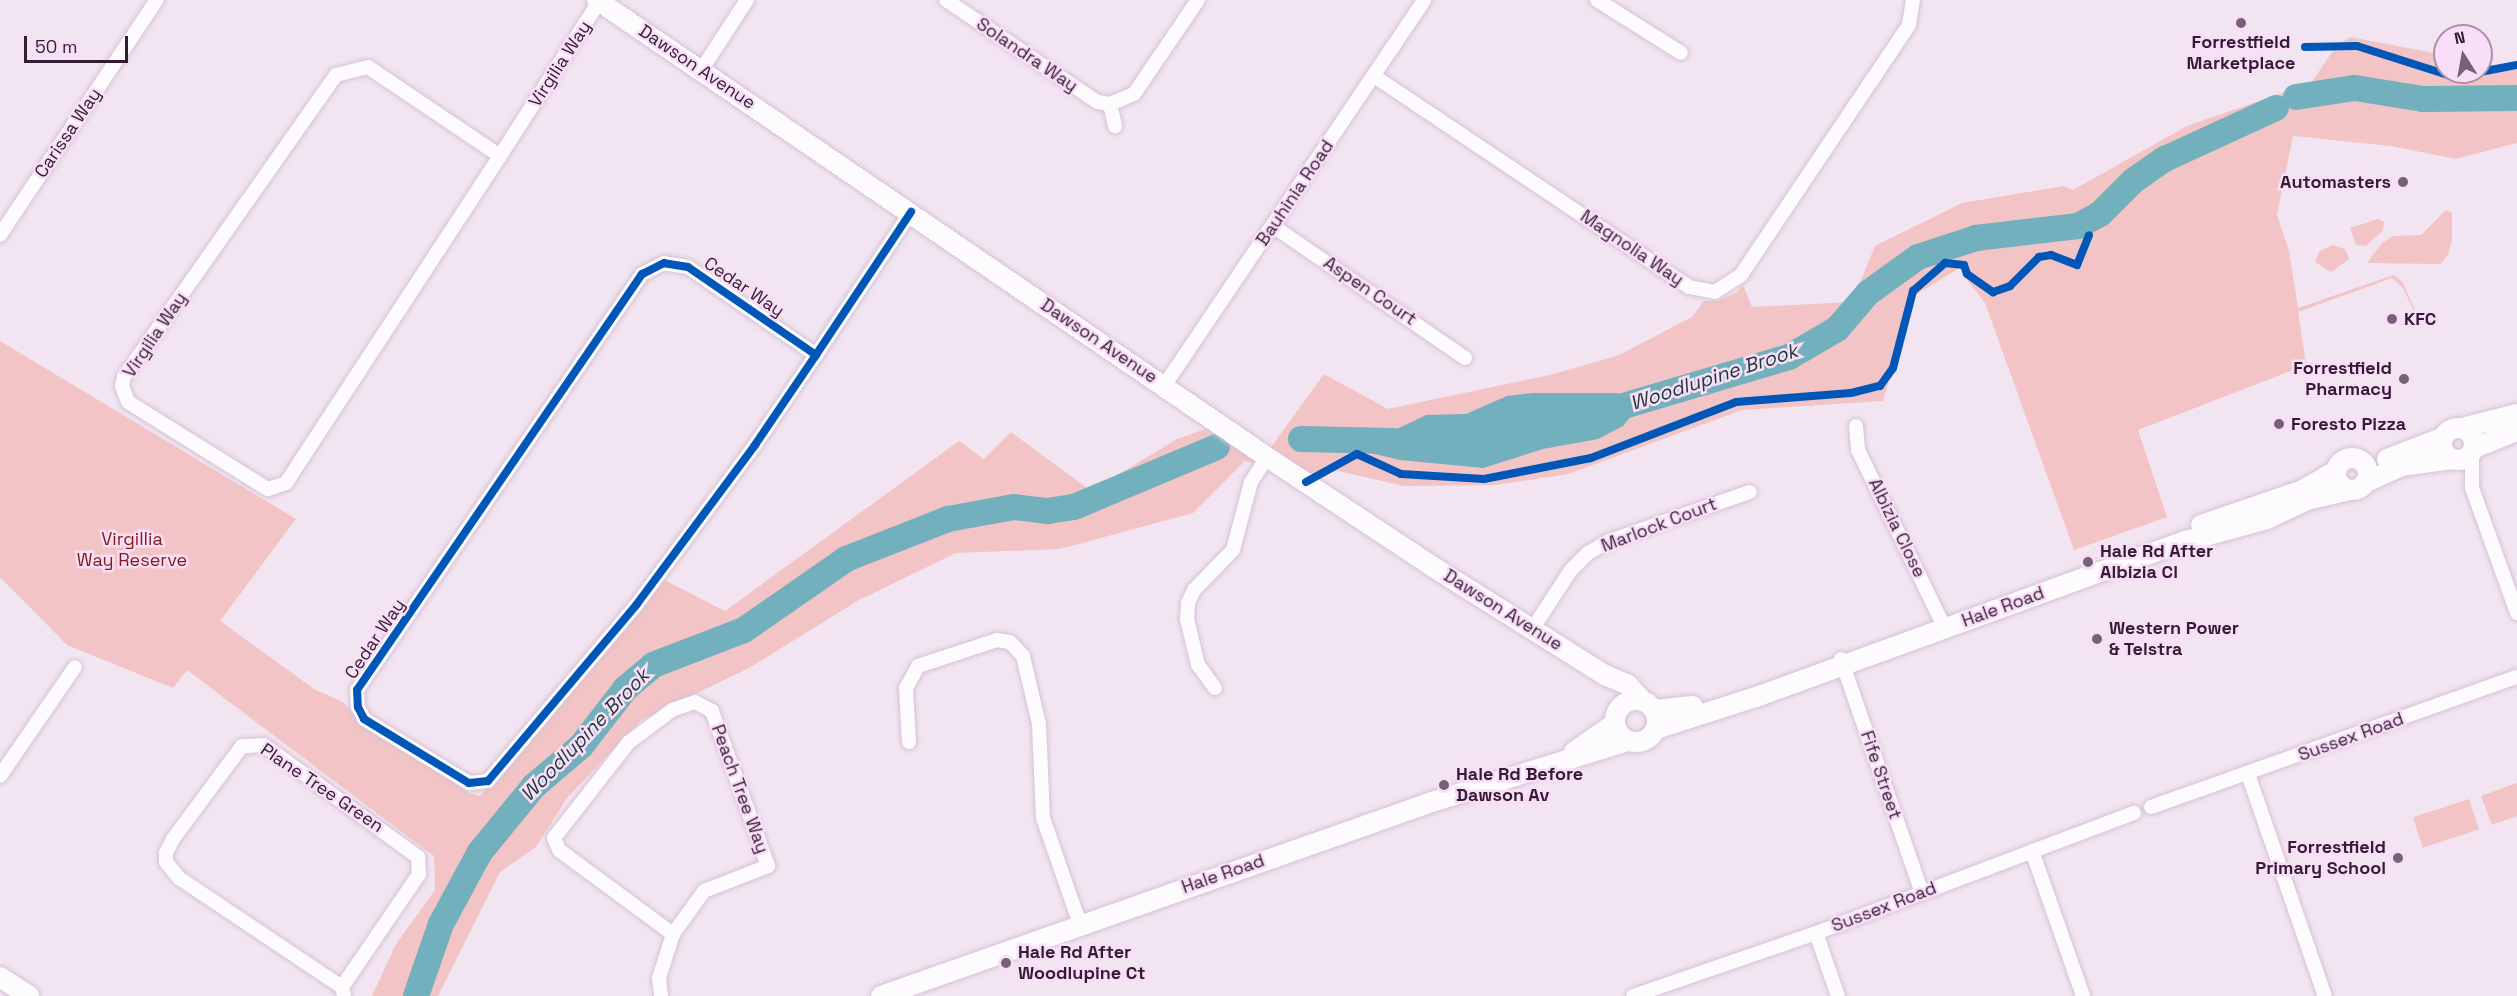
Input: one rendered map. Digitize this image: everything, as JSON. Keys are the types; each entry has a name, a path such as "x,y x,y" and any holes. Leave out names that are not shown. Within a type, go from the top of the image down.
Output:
{"main road":[{"name":"Dawson Avenue","path":"598,1 702,69 1267,457 1605,675 1628,686 1651,713"},
{"path":"2462,428 2517,414"},
{"path":"2444,437 2443,450 2463,455 2470,433 2462,428"},
{"name":"Hale Road","path":"1567,757 1615,719 1626,702 1651,713 1841,661 2186,541 2267,519 2360,478 2444,437 2451,430 2462,428"},
{"name":"Hale Road","path":"2360,478 2402,466 2463,455 2517,431"},
{"name":"Hale Road","path":"1943,624 2245,507 2303,490 2337,470 2348,459 2360,478"},
{"path":"2337,470 2341,485 2360,478"},
{"path":"1605,675 1615,719 1628,741"},
{"name":"Hale Road","path":"880,996 1080,924 1567,757 1628,741 1641,742 1651,713"},
{"path":"0,977 28,996"}],"street":[{"name":"Carissa Way","path":"0,235 157,0"},
{"path":"702,69 747,0"},
{"name":"Solandra Way","path":"946,0 1097,102 1110,104"},
{"path":"1114,126 1110,104 1134,94 1198,0"},
{"name":"Bauhinia Road","path":"1164,386 1424,0"},
{"path":"1597,0 1680,53"},
{"name":"Magnolia Way","path":"1374,76 1689,287 1715,292 1741,275 1910,25 1913,0"},
{"name":"Virgilia Way","path":"500,156 368,67 336,75 124,377 122,386 128,402 268,489 286,483 500,156 598,1"},
{"name":"Cedar Way","path":"816,355 688,267 664,263 642,274 357,690 358,707 364,719 469,783 488,781 637,604 755,446 816,355 911,212"},
{"name":"Aspen Court","path":"1273,226 1465,358"},
{"name":"Albizia Close","path":"1856,426 1858,450 1943,624"},
{"path":"2463,455 2517,613"},
{"path":"1215,688 1198,665 1187,619 1188,603 1194,590 1233,550 1251,482 1267,457"},
{"name":"Marlock Court","path":"1533,628 1571,570 1588,553 1609,542 1749,492"},
{"path":"909,742 906,688 918,666 997,640 1010,642 1023,656 1039,724 1043,818 1080,924"},
{"name":"Fife Street","path":"1841,661 1922,893"},
{"path":"0,776 75,667"},
{"name":"Sussex Road","path":"2151,807 2517,677"},
{"name":"Peach Tree Way","path":"661,996 659,978 673,934 704,891 768,866 712,711 695,702 672,710 628,742 554,838 559,850 673,934"},
{"name":"Plane Tree Green","path":"264,745 418,857 419,874 343,991 179,878 166,862 166,853 173,839 242,746 264,745"},
{"path":"2248,774 2325,996"},
{"name":"Sussex Road","path":"1633,996 1816,933 2134,813"},
{"path":"2032,851 2083,996"},
{"path":"1816,933 1838,996"}],"green space":[{"name":"Virgillia Way Reserve","path":"2350,37 2433,53 2433,84 2493,84 2493,65 2517,70 2517,143 2455,159 2391,146 2293,136 2277,215 2289,251 2298,308 2394,275 2403,283 2425,334 2403,288 2392,278 2298,312 2306,365 2138,430 2167,517 2074,550 1985,303 1965,277 1964,265 1914,296 1883,401 1742,410 1568,474 1495,485 1404,486 1334,470 1311,478 1245,461 1193,513 1060,549 956,553 859,600 749,668 641,720 567,798 536,847 500,872 438,996 372,996 396,944 435,890 434,856 187,670 173,688 67,645 0,577 0,341 296,519 220,621 314,689 343,702 360,721 469,793 480,796 664,580 725,611 959,441 984,459 1011,432 1091,491 1177,439 1223,423 1269,450 1324,374 1388,409 1554,374 1619,355 1692,317 1704,301 1717,301 1736,293 1743,285 1752,307 1852,302 1875,246 1962,203 2064,186 2073,190 2187,126 2311,83 2335,48"},
{"path":"2446,210 2452,213 2452,240 2448,255 2440,264 2367,263 2382,243 2393,236 2421,235"},
{"path":"2378,219 2384,222 2383,230 2366,246 2356,245 2350,228"},
{"path":"2332,245 2345,249 2349,259 2331,272 2315,262 2319,252"},
{"path":"2517,783 2517,816 2492,825 2481,796"},
{"path":"2469,799 2479,829 2423,848 2413,817"}],"water":[{"path":"1532,393 1617,393 1632,401 1636,410 1623,426 1598,439 1543,449 1483,468 1400,460 1358,450 1358,434 1395,430 1426,415 1466,414 1507,396"}],"waterway":[{"name":"Woodlupine Brook","path":"2296,97 2355,88 2423,99 2517,98"},
{"name":"Woodlupine Brook","path":"1600,413 1789,357 1837,329 1868,293 1918,257 1976,238 2078,226 2100,214 2133,181 2165,159 2276,108"},
{"name":"Woodlupine Brook","path":"1301,439 1393,441"},
{"name":"Woodlupine Brook","path":"416,996 441,924 480,852 534,786 581,746 626,688 653,665 744,630 846,559 948,519 1014,507 1048,511 1074,507 1217,447"}],"cycle path":[{"path":"2305,47 2357,46 2454,77 2517,65"},
{"path":"816,355 688,267 664,263 642,274 357,690 358,707 364,719 469,783 488,781 637,604 755,445 816,355 911,212"},
{"path":"1306,482 1357,454 1401,474 1484,479 1591,458 1736,402 1851,393 1880,386 1893,368 1913,291 1945,263 1964,265 1967,274 1993,292 2010,286 2039,257 2051,255 2077,265 2089,235"}],"place":[{"name":"Forrestfield Marketplace","path":"2241,23"},
{"name":"Automasters","path":"2403,182"},
{"name":"KFC","path":"2392,319"},
{"name":"Forrestfield Pharmacy","path":"2404,379"},
{"name":"Foresto Pizza","path":"2279,424"},
{"name":"Hale Rd After Albizia Cl","path":"2088,562"},
{"name":"Western Power & Telstra","path":"2097,639"},
{"name":"Hale Rd Before Dawson Av","path":"1444,785"},
{"name":"Forrestfield Primary School","path":"2398,858"},
{"name":"Hale Rd After Woodlupine Ct","path":"1006,963"}]}
